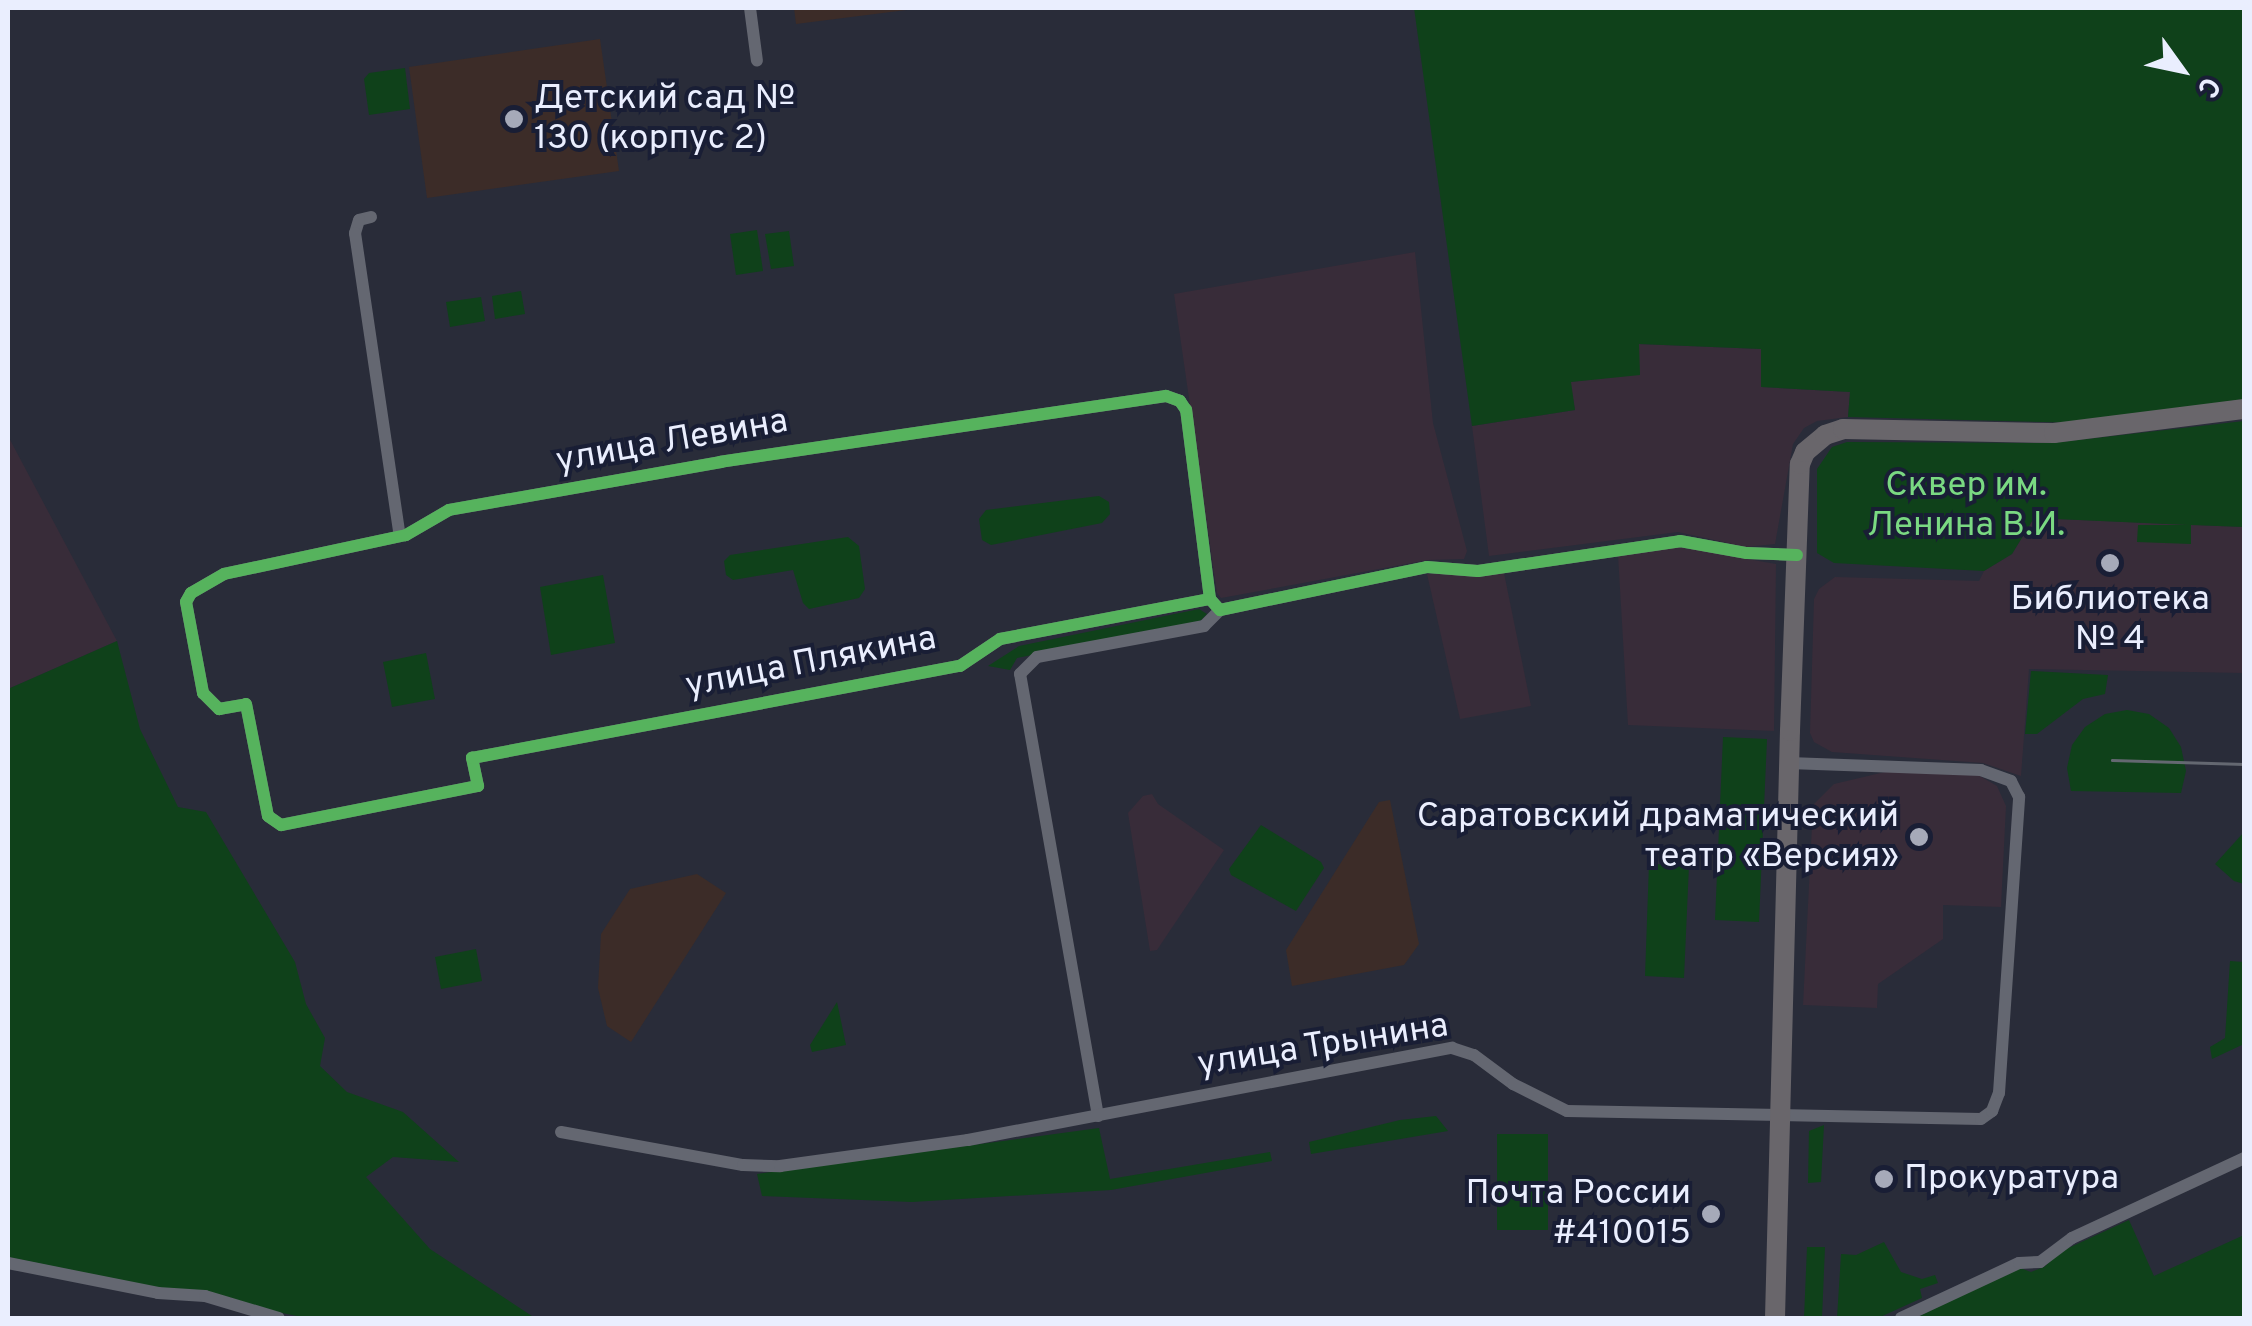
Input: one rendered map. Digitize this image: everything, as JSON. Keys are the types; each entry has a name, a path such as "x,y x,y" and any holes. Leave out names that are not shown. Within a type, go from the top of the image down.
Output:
{"main road":[{"path":"1775,1318 1800,464 1805,452 1825,434 1861,428 2087,431 2244,409"}],"street":[{"path":"750,8 757,62"},
{"path":"371,216 359,220 354,233 400,536"},
{"name":"улица Левина","path":"272,823 246,704 220,709 202,693 188,596 224,574 415,532 449,510 721,462 1166,396 1180,401 1186,410 1215,604"},
{"name":"улица Плякина","path":"272,823 281,825 478,786 472,758 960,666 1000,639 1427,566 1478,571 1680,541 1747,553 1797,556"},
{"path":"1098,1116 1020,674 1037,657 1204,626 1215,604"},
{"name":"улица Трынина","path":"561,1132 744,1165 780,1166 968,1140 1452,1048 1474,1055 1513,1084 1567,1111 1967,1122 1992,1111 1999,1093 2020,798 2011,782 1981,770 1790,764"},
{"path":"1901,1318 2019,1264 2040,1262 2072,1238 2244,1158"},
{"path":"8,1263 158,1294 205,1296 279,1318"}],"shaded area":[{"path":"794,8 922,8 796,24"},
{"name":"Детский сад № 130 (корпус 2)","path":"600,39 619,171 427,198 409,67"},
{"path":"1415,252 1433,423 1467,551 1464,559 1428,560 1221,598 1217,593 1174,294"},
{"path":"1638,344 1762,349 1762,387 1850,392 1848,417 1817,421 1804,428 1793,444 1775,544 1746,547 1678,532 1489,556 1472,426 1575,410 1570,382 1639,374"},
{"path":"8,436 117,641 8,689"},
{"path":"2034,518 2244,527 2244,673 2029,669 2021,776 1983,763 1832,752 1814,742 1810,733 1814,599 1819,589 1835,577 1979,581 1984,571 2012,554"},
{"path":"1679,547 1776,564 1774,731 1628,725 1618,555"},
{"path":"1504,573 1531,706 1460,719 1427,574"},
{"path":"1889,771 1978,775 1997,786 2006,806 2001,907 1943,905 1943,939 1878,984 1877,1008 1803,1005 1813,805 1834,784"},
{"path":"1152,794 1158,804 1224,850 1157,950 1150,951 1128,813 1143,796"},
{"path":"1390,800 1419,944 1404,965 1292,986 1286,950 1379,802"},
{"path":"697,874 726,893 631,1042 607,1026 598,988 601,934 630,889"}],"green space":[{"path":"1414,8 2244,8 2244,399 2084,423 1848,417 1850,392 1761,387 1761,349 1639,344 1640,375 1571,382 1575,410 1472,426"},
{"path":"405,68 410,109 369,115 364,79 369,73"},
{"path":"757,230 763,271 736,275 730,234"},
{"path":"789,231 794,266 771,269 765,234"},
{"path":"521,291 525,314 495,319 492,296"},
{"path":"481,297 485,321 450,327 446,302"},
{"name":"Сквер им. Ленина В.И.","path":"2244,421 2244,527 2191,525 2191,544 2137,542 2138,525 2188,525 2034,518 2012,554 1984,571 1834,563 1817,553 1817,469 1832,447 1847,442 2052,443"},
{"path":"1099,496 1109,502 1110,514 1102,523 991,545 982,540 979,519 986,510"},
{"path":"848,537 859,546 865,589 859,598 809,609 803,603 793,570 733,580 726,575 724,561 730,555"},
{"path":"603,575 615,643 551,655 540,587"},
{"path":"1199,609 1207,614 1200,621 1017,658 1010,670 988,666 1019,646"},
{"path":"117,641 140,729 178,807 206,812 295,962 306,1004 325,1038 320,1066 347,1092 403,1112 459,1162 393,1157 366,1177 430,1249 535,1318 307,1318 8,1257 8,689"},
{"path":"426,653 435,699 392,707 383,662"},
{"path":"2031,671 2108,675 2105,694 2083,699 2037,734 2025,734"},
{"path":"2127,710 2149,714 2169,728 2181,747 2186,771 2181,793 2071,791 2067,768 2072,745 2085,727 2105,714"},
{"path":"1723,737 1767,739 1759,922 1715,920"},
{"path":"1261,825 1321,862 1324,868 1296,911 1231,875 1229,869"},
{"path":"2244,832 2244,884 2234,881 2215,864"},
{"path":"1649,864 1689,865 1684,978 1645,976"},
{"path":"476,949 482,981 441,989 435,957"},
{"path":"2230,961 2244,962 2244,1044 2212,1059 2210,1047 2225,1038"},
{"path":"837,1002 846,1045 812,1052 810,1045"},
{"path":"1436,1116 1448,1131 1311,1154 1309,1142 1400,1120"},
{"path":"1824,1125 1821,1182 1808,1183 1809,1131"},
{"path":"1099,1128 1110,1179 1270,1152 1272,1161 1111,1190 912,1202 762,1196 757,1174"},
{"path":"1497,1134 1548,1134 1548,1230 1497,1230"},
{"path":"2129,1220 2154,1276 2244,1235 2244,1318 1915,1318 2020,1268 2031,1272 2044,1267 2062,1251"},
{"path":"1884,1242 1901,1272 1922,1279 1935,1275 1938,1283 1920,1289 1922,1298 1878,1318 1837,1318 1841,1254 1856,1255"},
{"path":"1807,1247 1825,1247 1822,1318 1804,1318"}],"tram line":[{"path":"2112,760 2244,764"}],"cycle path":[{"path":"1210,599 1186,410 1180,401 1166,396 721,462 449,510 406,535 224,574 191,593 186,602 203,693 219,709 246,704 268,816 281,825 478,786 472,758 960,666 1000,639 1210,599 1220,610 1427,567 1478,571 1680,541 1747,553 1797,555"}],"place":[{"name":"Детский сад № 130 (корпус 2)","path":"514,119"},
{"name":"Библиотека № 4","path":"2110,563"},
{"name":"Саратовский драматический театр «Версия»","path":"1919,837"},
{"name":"Прокуратура","path":"1884,1179"},
{"name":"Почта России #410015","path":"1711,1214"}]}
